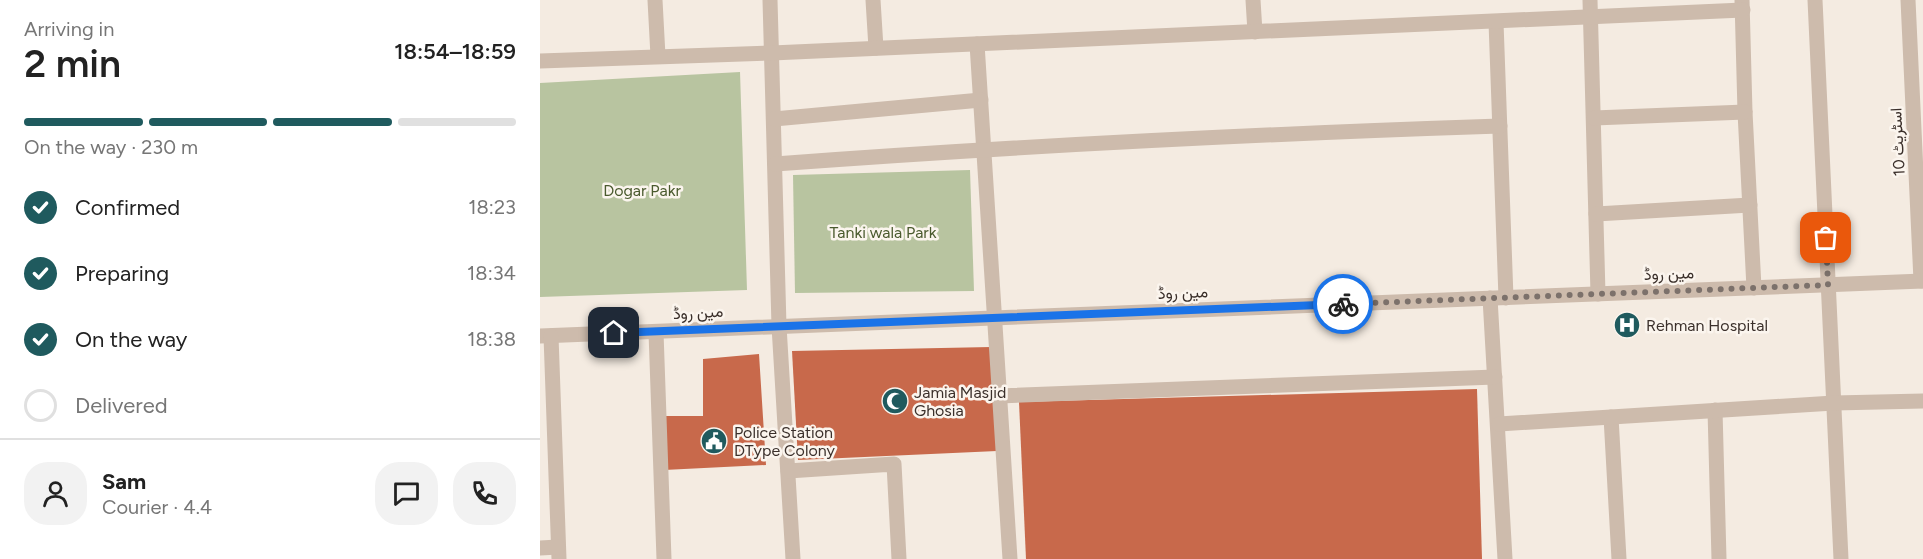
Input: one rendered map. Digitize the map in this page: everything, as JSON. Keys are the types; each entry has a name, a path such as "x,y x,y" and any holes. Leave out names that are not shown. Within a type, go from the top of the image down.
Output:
{"street":[{"path":"655,0 658,56"},
{"path":"770,0 779,326 793,559"},
{"path":"873,0 876,48"},
{"path":"1253,0 1255,32"},
{"path":"1590,0 1598,294"},
{"path":"1815,0 1841,559"},
{"name":"اسٹریٹ 10","path":"1908,0 1922,281"},
{"path":"540,61 1496,22 1742,5 1754,288"},
{"path":"1496,22 1506,298"},
{"path":"977,44 1010,559"},
{"path":"774,119 981,100"},
{"path":"1594,118 1745,112"},
{"path":"775,164 984,148 1336,131 1500,126"},
{"path":"1596,214 1750,205"},
{"name":"مین روڈ","path":"545,336 1922,281"},
{"path":"1490,298 1505,559"},
{"path":"656,332 664,559"},
{"path":"540,548 558,553 547,451 545,336"},
{"path":"999,396 1495,377"},
{"path":"1498,424 1834,403 1923,401"},
{"path":"1715,410 1719,559"},
{"path":"1611,417 1619,559"},
{"path":"788,471 894,464 899,559"}],"green space":[{"name":"Dogar Pakr","path":"740,72 747,290 540,297 540,83"},
{"name":"Tanki wala Park","path":"970,170 974,291 795,293 793,175"}],"building":[{"name":"Jamia Masjid Ghosia","path":"991,347 997,451 798,460 792,351"},
{"name":"Police Station DType Colony","path":"759,354 766,465 664,470 662,416 703,416 703,359"},
{"path":"1477,389 1482,559 1026,559 1019,402"}],"way so far":[{"path":"1343,304 1828,285 1826,238"}],"place":[{"name":"Rehman Hospital","path":"1627,325"},
{"name":"Jamia Masjid Ghosia","path":"895,401"},
{"name":"Police Station DType Colony","path":"714,441"}],"route":[{"path":"614,333 1343,304"}]}
